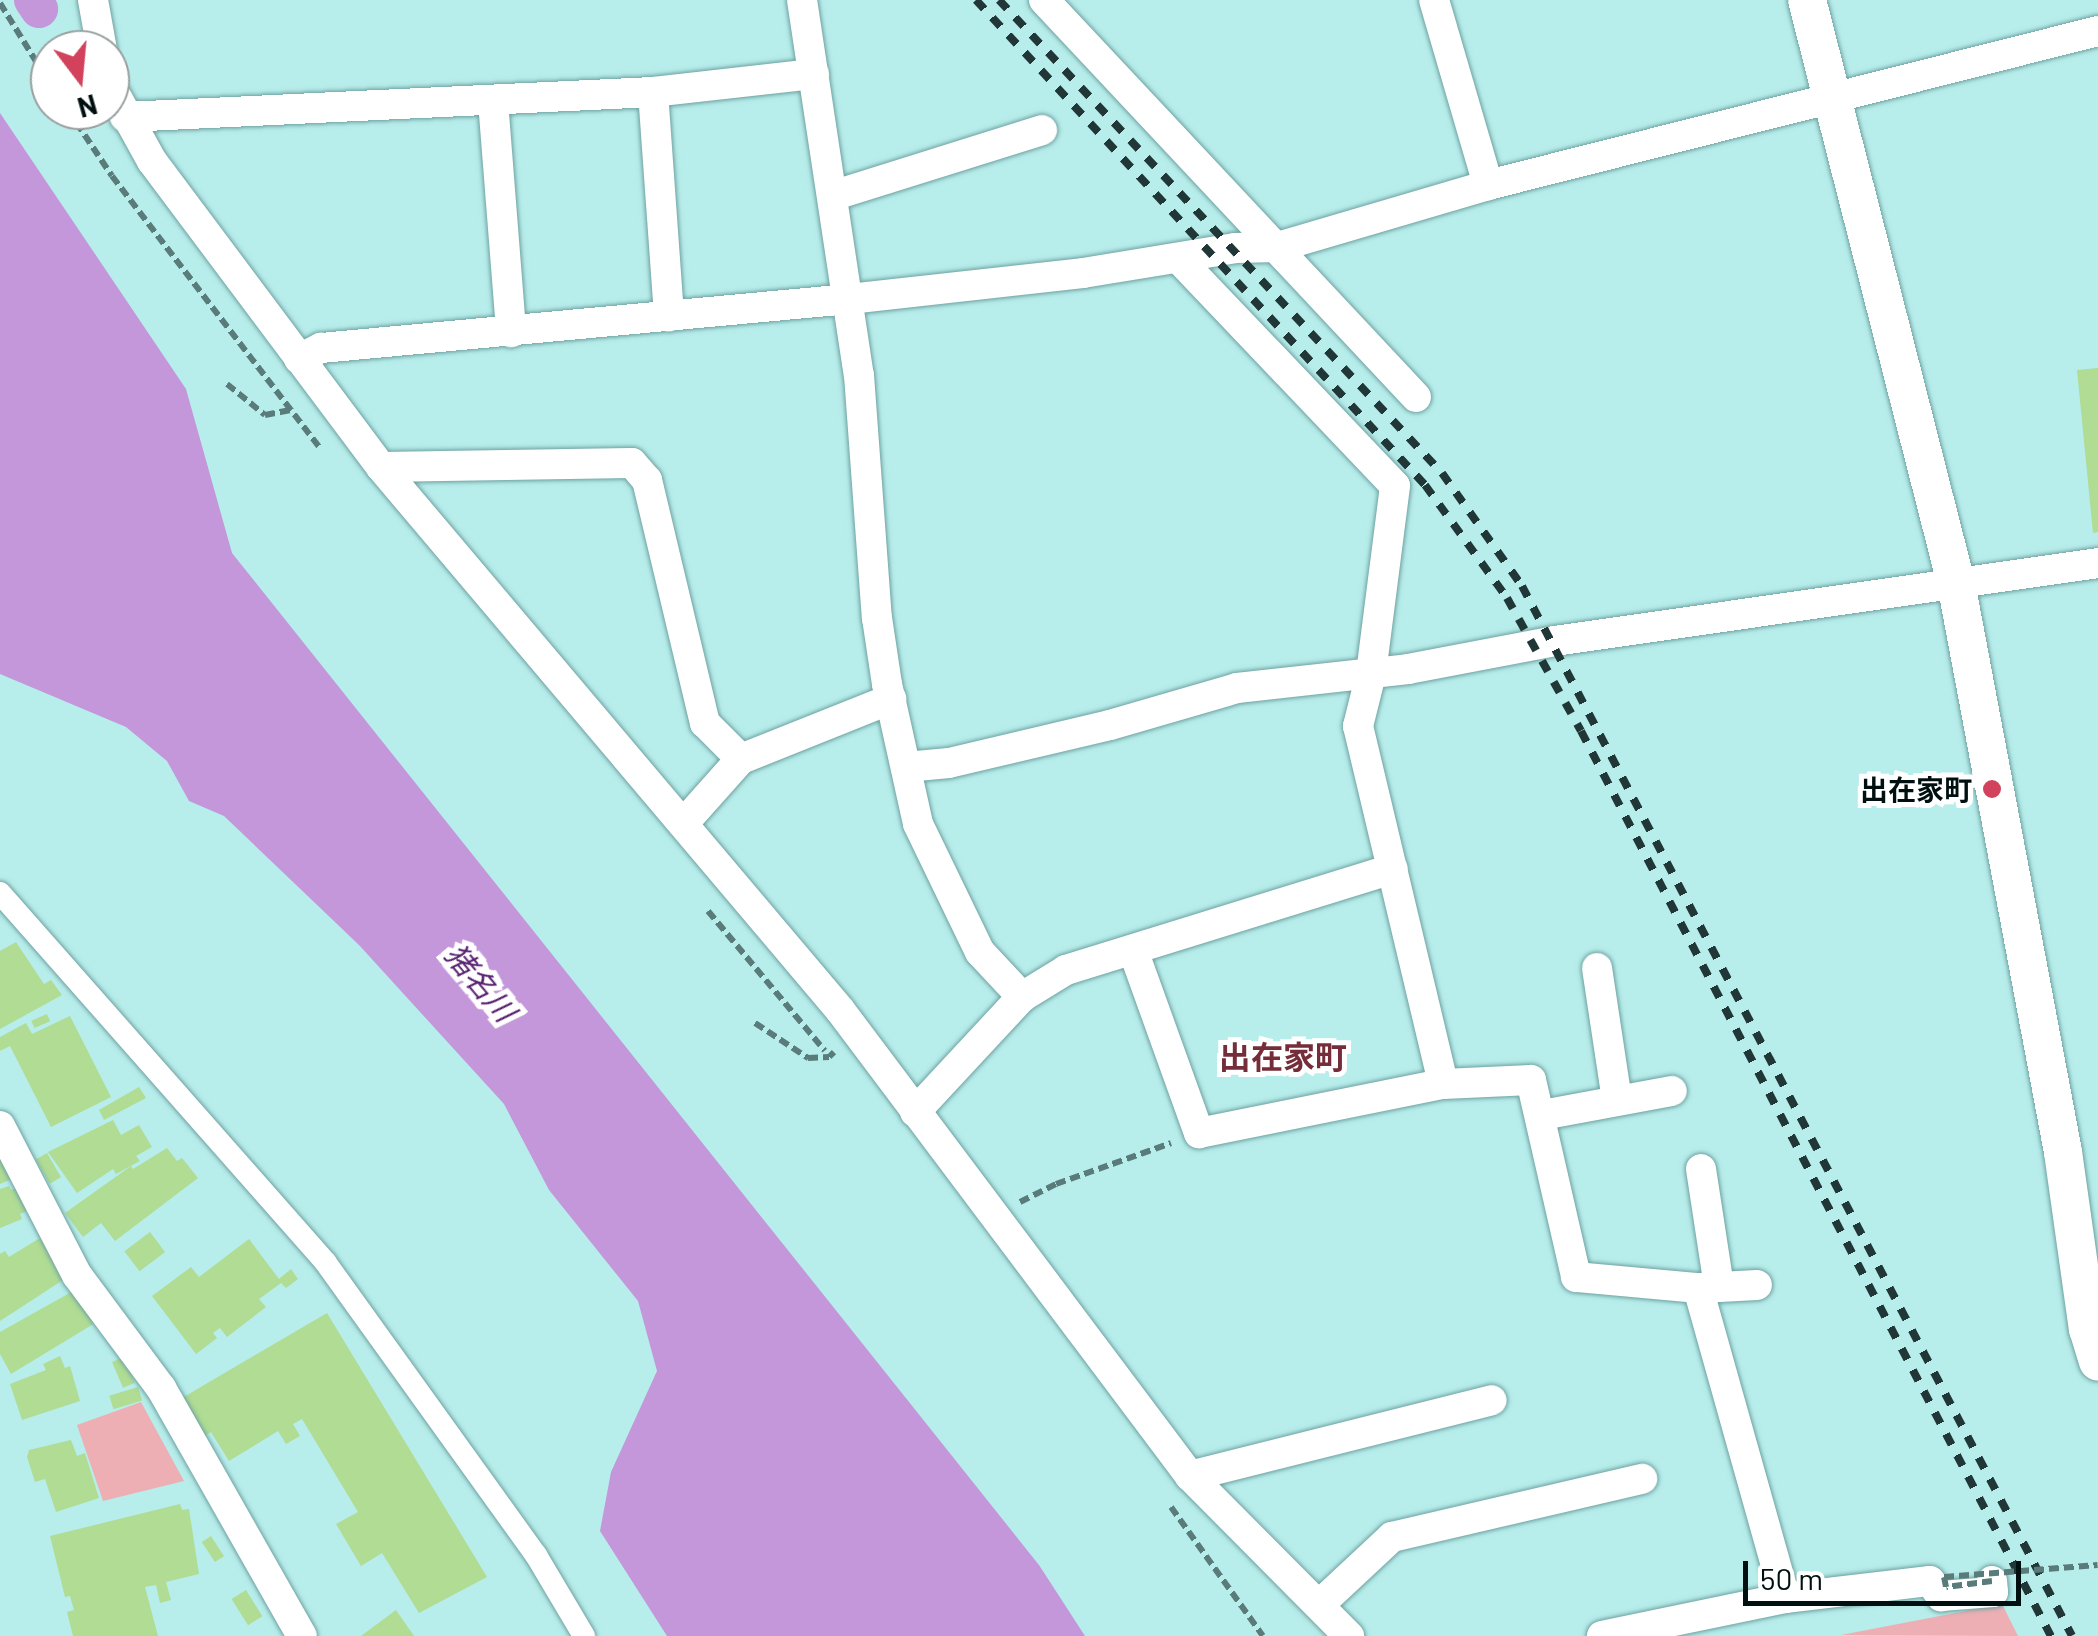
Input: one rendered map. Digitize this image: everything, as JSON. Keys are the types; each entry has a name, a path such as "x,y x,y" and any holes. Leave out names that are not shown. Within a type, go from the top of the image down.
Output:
{"street":[{"path":"93,0 98,30"},
{"path":"802,0 835,195 859,375 877,618 890,699 918,824 980,952 1022,997"},
{"path":"1434,0 1488,185"},
{"path":"1807,0 1956,583 2063,1152 2088,1329 2098,1362"},
{"path":"1058,2 1416,397"},
{"path":"298,359 320,348 849,298 1178,259 1235,248 1278,247 1488,185 2098,30"},
{"path":"130,117 653,92 814,74"},
{"path":"653,92 669,316"},
{"path":"493,101 510,332"},
{"path":"130,125 152,162 380,467 840,1010 1190,1476 1350,1636"},
{"path":"835,195 1042,130"},
{"path":"1178,259 1395,486 1371,674 1358,726 1442,1084"},
{"path":"380,467 632,463 647,480 705,723 740,759"},
{"path":"906,767 949,762 1110,726 1236,688 1371,674 1554,641 2098,563"},
{"path":"683,824 740,759 890,699"},
{"path":"916,1112 1022,997 1066,970 1393,869"},
{"path":"0,892 326,1263 536,1555 584,1636"},
{"path":"1132,950 1199,1132 1442,1084 1532,1080 1542,1115 1556,1204 1576,1276 1708,1288 1758,1285"},
{"path":"1597,968 1617,1102"},
{"path":"1542,1115 1672,1092"},
{"path":"0,1126 78,1275 162,1388 302,1636"},
{"path":"1701,1169 1708,1288 1785,1598"},
{"path":"1190,1476 1492,1400"},
{"path":"1319,1605 1392,1537 1642,1479"},
{"path":"1602,1636 1657,1630 1785,1598 1930,1581 1941,1596 1993,1592 1992,1581"}],"path":[{"path":"0,3 30,52"},
{"path":"81,130 112,176 330,458"},
{"path":"227,384 266,415 291,412"},
{"path":"701,903 842,1072"},
{"path":"755,1023 808,1058 830,1057"},
{"path":"992,1216 1056,1184 1199,1132"},
{"path":"1169,1505 1264,1636"},
{"path":"1992,1581 1946,1587 1944,1577 2098,1565"}],"shaded area":[{"path":"141,1402 184,1481 103,1501 77,1425"},
{"path":"2002,1604 2018,1636 1841,1635"}],"water":[{"name":"猪名川","path":"0,113 186,389 232,553 1039,1565 1085,1636 667,1636 600,1531 611,1472 657,1371 638,1301 549,1190 504,1104 359,945 224,816 189,801 167,761 126,727 0,674"}],"building":[{"path":"2098,368 2098,532 2093,533 2077,370"},
{"path":"16,942 44,984 51,980 62,995 0,1029 0,951"},
{"path":"47,1014 50,1021 34,1028 31,1021"},
{"path":"70,1016 111,1097 51,1127 10,1046 0,1051 0,1037 26,1023 32,1034"},
{"path":"139,1087 146,1098 104,1120 99,1110"},
{"path":"113,1120 121,1135 139,1125 152,1147 136,1156 140,1161 116,1174 113,1169 77,1193 48,1152"},
{"path":"167,1148 177,1161 182,1158 198,1178 115,1241 101,1223 83,1237 65,1213 131,1166 133,1169"},
{"path":"47,1153 61,1177 50,1184 36,1160"},
{"path":"0,1154 12,1179 0,1184"},
{"path":"9,1186 11,1190 18,1187 27,1211 20,1214 22,1219 0,1228 0,1189"},
{"path":"150,1232 165,1252 139,1271 124,1251"},
{"path":"40,1238 66,1278 0,1321 0,1254 5,1251 9,1257"},
{"path":"249,1239 279,1279 291,1269 298,1279 286,1288 281,1283 259,1299 266,1307 227,1337 220,1328 213,1333 217,1338 196,1354 152,1296 191,1267 199,1277"},
{"path":"75,1290 95,1323 11,1374 0,1354 0,1332"},
{"path":"327,1313 487,1577 419,1613 382,1553 361,1566 336,1524 358,1512 302,1419 293,1424 300,1436 286,1444 278,1431 229,1461 211,1432 205,1436 182,1398"},
{"path":"60,1356 65,1368 70,1366 80,1401 22,1420 10,1384 46,1370 43,1364"},
{"path":"124,1357 135,1383 123,1388 112,1362"},
{"path":"138,1387 142,1400 113,1409 109,1396"},
{"path":"71,1440 77,1456 85,1453 99,1498 56,1512 45,1479 35,1482 27,1457 29,1450"},
{"path":"180,1504 182,1510 189,1509 199,1574 166,1582 171,1600 160,1603 156,1585 145,1587 158,1636 73,1636 67,1612 74,1610 70,1596 65,1597 50,1536"},
{"path":"211,1536 224,1556 215,1562 202,1542"},
{"path":"246,1590 262,1616 248,1625 232,1599"},
{"path":"396,1610 414,1636 361,1636"}],"waterway":[{"path":"33,0 39,9"}],"railway":[{"path":"976,0 1425,485 1507,598 1581,731 2051,1636"},
{"path":"999,0 1442,473 1522,586 2072,1636"}],"place":[{"name":"出在家町","path":"1992,789"}],"district":[{"name":"出在家町","path":"1283,1056"}]}
